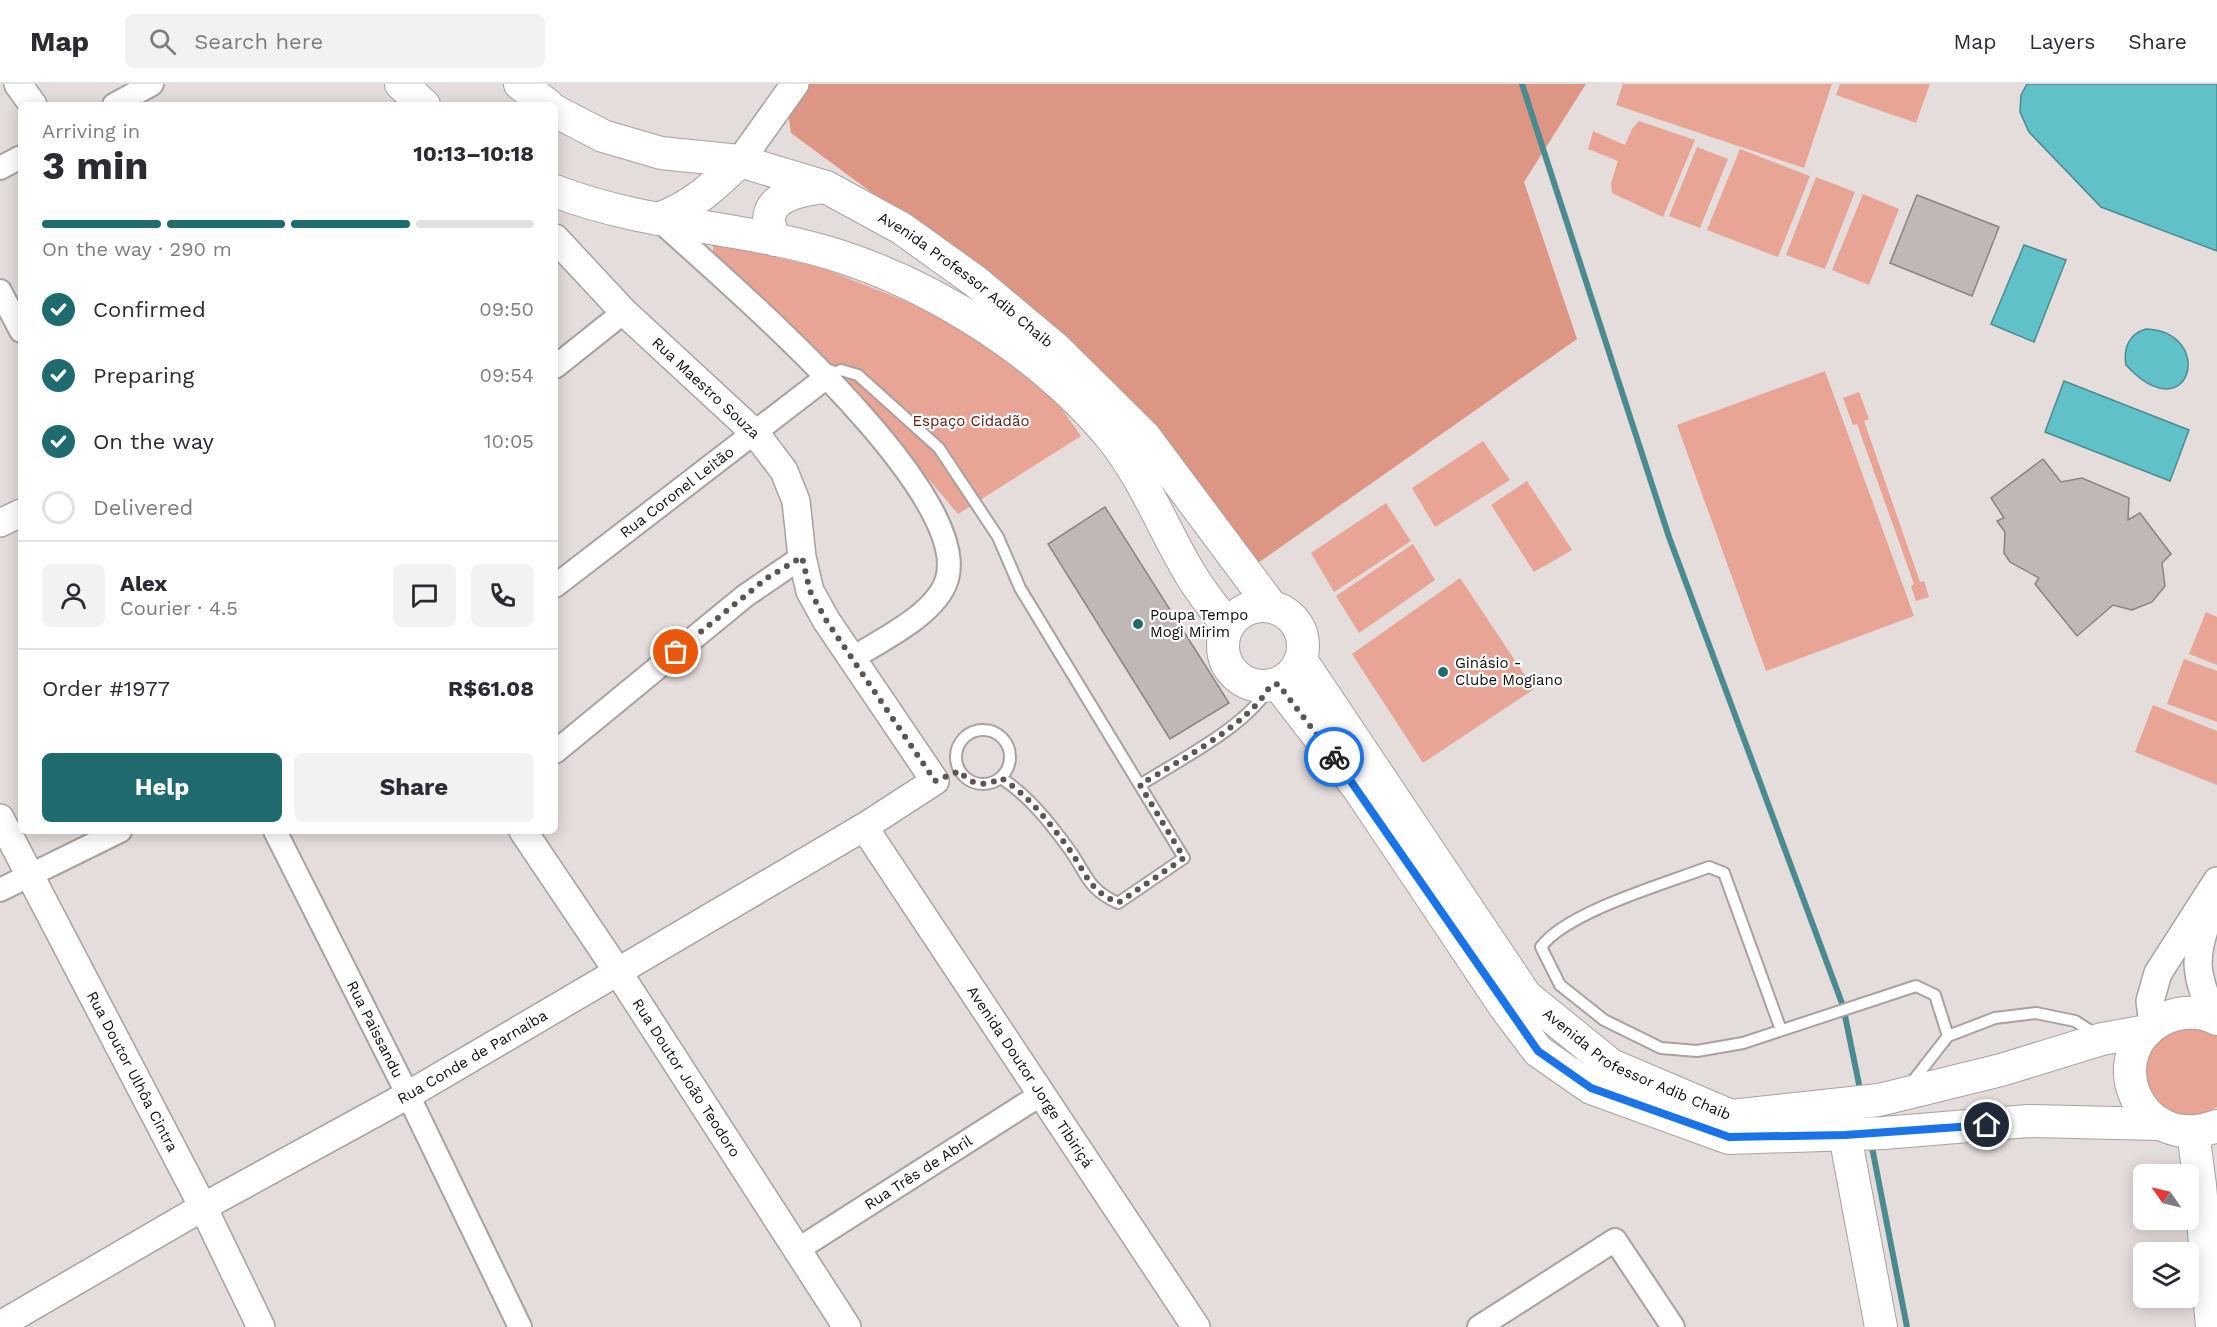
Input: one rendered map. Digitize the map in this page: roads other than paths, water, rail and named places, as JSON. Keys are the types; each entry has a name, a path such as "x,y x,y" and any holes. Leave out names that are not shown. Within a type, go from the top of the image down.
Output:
{"main road":[{"name":"Avenida Professor Adib Chaib","path":"558,111 603,136 661,153 740,161 826,187 910,235 975,280 1055,348 1145,436 1271,606"},
{"path":"658,219 682,210 706,194 740,161"},
{"path":"775,240 769,220 778,200 788,194 826,187"},
{"name":"Avenida Professor Adib Chaib","path":"558,192 658,219 775,240 842,257 915,286 996,334 1062,388 1117,446 1147,491 1188,572 1228,626"},
{"path":"1271,606 1284,611 1295,620 1304,646 1296,670 1274,685 1255,686 1241,681 1229,670 1223,656 1222,640 1228,626 1246,609 1271,606"},
{"name":"Avenida Professor Adib Chaib","path":"1301,660 1526,996 1611,1065 1731,1116 1891,1097 2001,1070 2102,1039 2150,1029 2175,1014 2194,1012 2215,1018"},
{"name":"Avenida Professor Adib Chaib","path":"1274,685 1359,789 1504,1007 1538,1051 1591,1088 1729,1137 1865,1134 2028,1121 2158,1124 2177,1131 2205,1129"},
{"path":"2150,1029 2133,1053 2130,1073 2133,1093 2143,1110 2158,1124"},
{"path":"2205,1129 2209,1183 2212,1327"},
{"path":"1865,1134 1881,1327"}],"street":[{"path":"18,84 31,102"},
{"path":"119,102 152,84"},
{"path":"740,161 795,84"},
{"path":"0,168 18,159"},
{"path":"658,219 828,376 908,473 942,530 948,552 948,577 940,595 924,612 851,659"},
{"name":"Rua Maestro Souza","path":"558,240 624,312 756,434 784,471 796,501 802,557 810,591 851,659 947,776"},
{"path":"0,291 18,325"},
{"path":"558,365 624,312"},
{"name":"Rua Coronel Leitão","path":"558,584 756,434 828,376"},
{"path":"0,523 18,514"},
{"path":"558,750 745,596 802,557"},
{"name":"Rua Conde de Parnaíba","path":"2,1323 203,1207 408,1095 947,776"},
{"name":"Rua Doutor Ulhôa Cintra","path":"0,818 203,1207 261,1327"},
{"name":"Avenida Doutor Jorge Tibiriçá","path":"864,827 1196,1327"},
{"path":"0,890 114,834"},
{"name":"Rua Paissandu","path":"277,834 408,1095 520,1327"},
{"name":"Rua Doutor João Teodoro","path":"525,834 618,972 847,1327"},
{"path":"2150,1029 2150,1001 2158,973 2217,880"},
{"path":"2215,1018 2200,987 2197,945 2217,894"},
{"name":"Rua Três de Abril","path":"797,1250 1040,1095"},
{"path":"1479,1327 1615,1240 1673,1327"}],"lane":[{"path":"828,376 842,370 858,375 939,448 998,537 1020,588 1184,858 1118,903 1098,894 1068,848 1019,789 1001,778"},
{"path":"1140,785 1245,717 1262,702 1274,685"},
{"path":"986,730 1002,738 1010,753 1007,771 1001,778 985,785 947,776 962,740 969,734 986,730"},
{"path":"1781,1030 1749,936 1724,873 1718,869 1710,867 1586,914 1548,938 1541,947 1560,985 1604,1020 1662,1048 1697,1051 1743,1043 1916,986 1927,988 1935,995 1948,1036"},
{"path":"1891,1097 1948,1036 1995,1018 2036,1013 2075,1021 2102,1039"}],"water":[{"path":"2027,84 2217,84 2217,251 2101,207 2029,132 2020,112 2021,95"},
{"path":"2024,245 2066,260 2034,342 1991,324"},
{"path":"2146,329 2168,334 2182,346 2188,360 2187,374 2179,385 2166,389 2148,383 2126,365 2125,353 2128,342 2135,334"},
{"path":"2064,381 2189,430 2170,481 2045,432"}],"waterway":[{"path":"1522,84 1669,537 1843,1006 1861,1094"},
{"path":"1871,1142 1907,1327"}],"place":[{"name":"Poupa Tempo Mogi Mirim","path":"1138,624"},
{"name":"Ginásio - Clube Mogiano","path":"1443,672"}],"park label":[{"name":"Espaço Cidadão","path":"971,421"}]}
